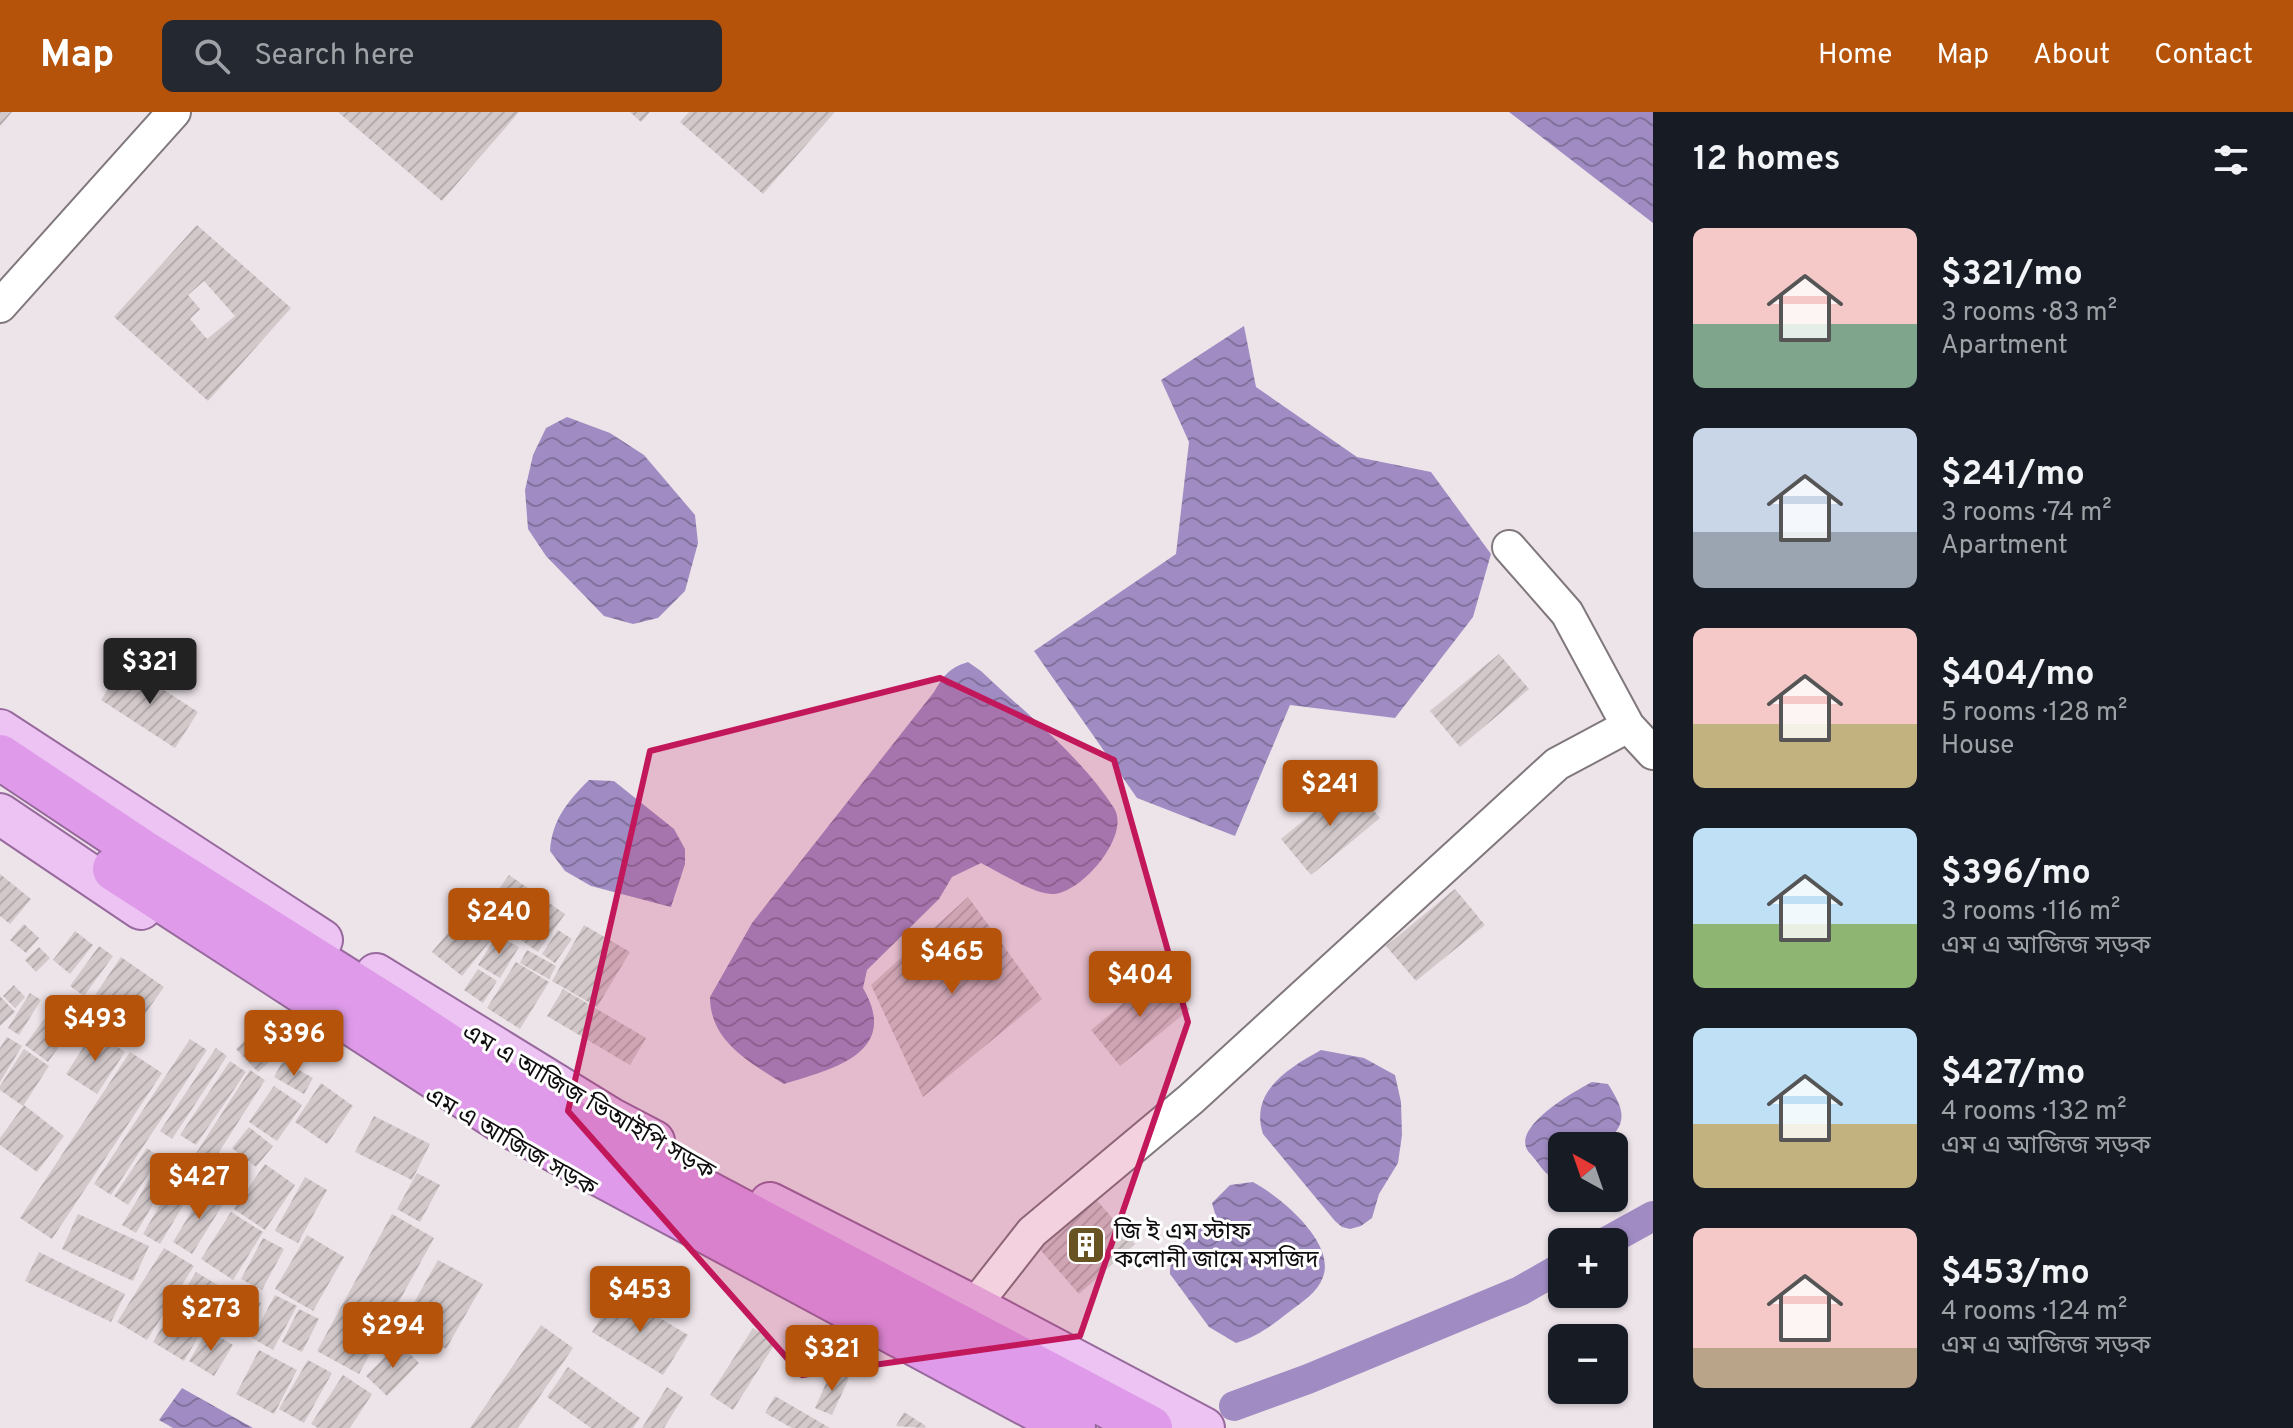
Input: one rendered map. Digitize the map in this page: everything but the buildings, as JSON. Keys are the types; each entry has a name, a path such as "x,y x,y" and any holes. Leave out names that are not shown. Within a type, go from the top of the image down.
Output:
{"highway":[{"path":"0,757 523,1096 1150,1428"},
{"path":"0,793 508,1124 1073,1428"}],"main road":[{"name":"এম এ আজিজ ভিআইপি সড়ক","path":"0,730 356,962 612,1119 1204,1428"},
{"name":"এম এ আজিজ সড়ক","path":"0,814 163,923 499,1138 1046,1428"}],"street":[{"path":"0,306 174,112"},
{"path":"1509,547 1567,613 1628,726 1653,753"},
{"path":"974,1306 1032,1232 1191,1099 1557,764 1628,726"}],"highlighted area":[{"path":"940,678 1114,760 1188,1022 1080,1336 802,1375 568,1111 650,751"}],"water":[{"path":"1509,112 1653,112 1653,223"},
{"path":"1244,326 1256,387 1357,457 1431,472 1491,554 1473,617 1395,718 1290,705 1235,836 1137,798 1034,651 1176,554 1189,442 1161,380"},
{"path":"567,417 610,433 644,455 695,515 698,543 685,591 658,618 633,624 604,616 546,556 528,529 525,490 533,455 546,428"},
{"path":"968,662 1052,736 1100,789 1114,808 1117,819 1116,833 1110,847 1078,884 1054,894 1027,887 981,863 952,877 939,899 867,970 863,988 873,1010 874,1028 868,1043 841,1064 784,1084 746,1059 725,1039 712,1013 710,997 752,923 944,677"},
{"path":"589,780 614,781 674,829 685,849 685,864 671,907 591,886 565,871 550,851 562,812"},
{"path":"1321,1050 1364,1058 1395,1075 1401,1102 1402,1135 1398,1163 1379,1194 1372,1218 1350,1229 1335,1221 1263,1134 1260,1119 1267,1093 1275,1083"},
{"path":"1592,1082 1608,1084 1621,1110 1620,1124 1615,1132 1548,1132 1548,1174 1527,1150 1526,1138 1539,1118"},
{"path":"1253,1182 1277,1198 1303,1222 1321,1249 1325,1263 1323,1277 1309,1296 1264,1330 1236,1343 1209,1327 1170,1274 1179,1248 1216,1217 1212,1203 1230,1185"},
{"path":"182,1388 253,1428 173,1428 159,1420"}],"waterway":[{"path":"1628,1230 1653,1216"},
{"path":"1234,1406 1308,1379 1520,1291 1548,1275"}],"place":[{"name":"জি ই এম স্টাফ কলোনী জামে মসজিদ","path":"1086,1245"}]}
